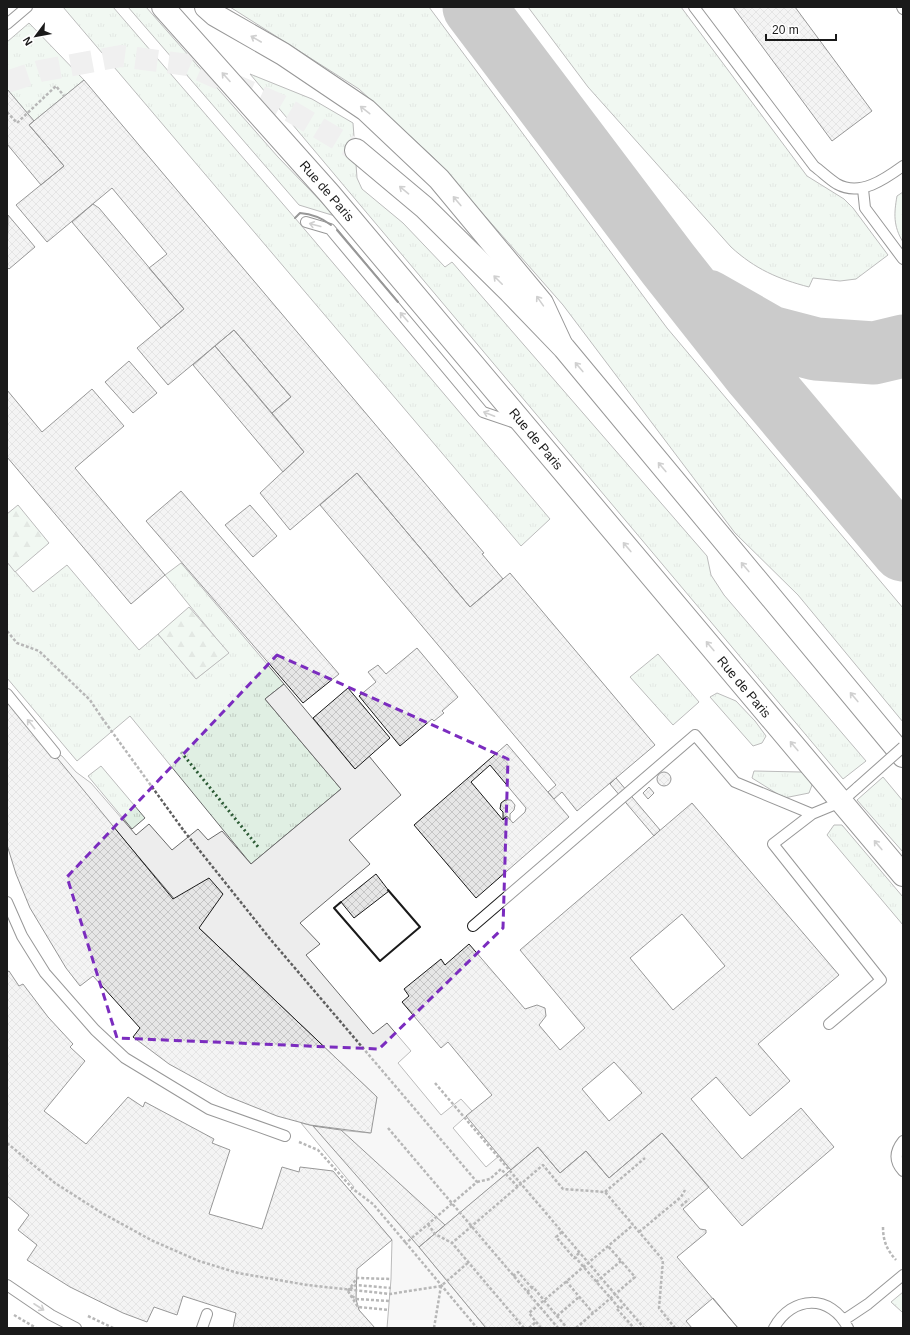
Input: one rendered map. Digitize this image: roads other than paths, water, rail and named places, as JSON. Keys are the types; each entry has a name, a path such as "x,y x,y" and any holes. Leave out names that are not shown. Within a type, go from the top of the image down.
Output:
{"street":[{"name":"Rue de Paris","path":"164,7 329,193 903,875"},
{"path":"206,7 215,15 283,54 366,110 439,179 542,302 564,348"},
{"path":"356,150 424,206 564,348 903,756"}],"lane":[{"path":"7,24 27,7"},
{"path":"694,7 814,166 838,184 863,189 903,166"},
{"path":"863,189 865,208 903,259"},
{"path":"306,222 330,229 483,412 526,427"},
{"path":"7,694 55,753"},
{"path":"473,926 695,735 735,782 812,814"},
{"path":"829,1024 881,980 773,844 812,814 841,802 903,747"},
{"path":"7,902 22,936 45,973 94,1030 125,1058 209,1109 285,1136"},
{"path":"903,1141 897,1150 896,1157 898,1164 903,1171"},
{"path":"774,1328 779,1319 788,1310 799,1304 812,1303 824,1305 835,1311 846,1324 903,1275"},
{"path":"7,1285 51,1315 76,1328"},
{"path":"202,1328 207,1314"}],"tunnel":[{"path":"7,82 40,71 121,56 188,65 280,105 356,150"}]}
